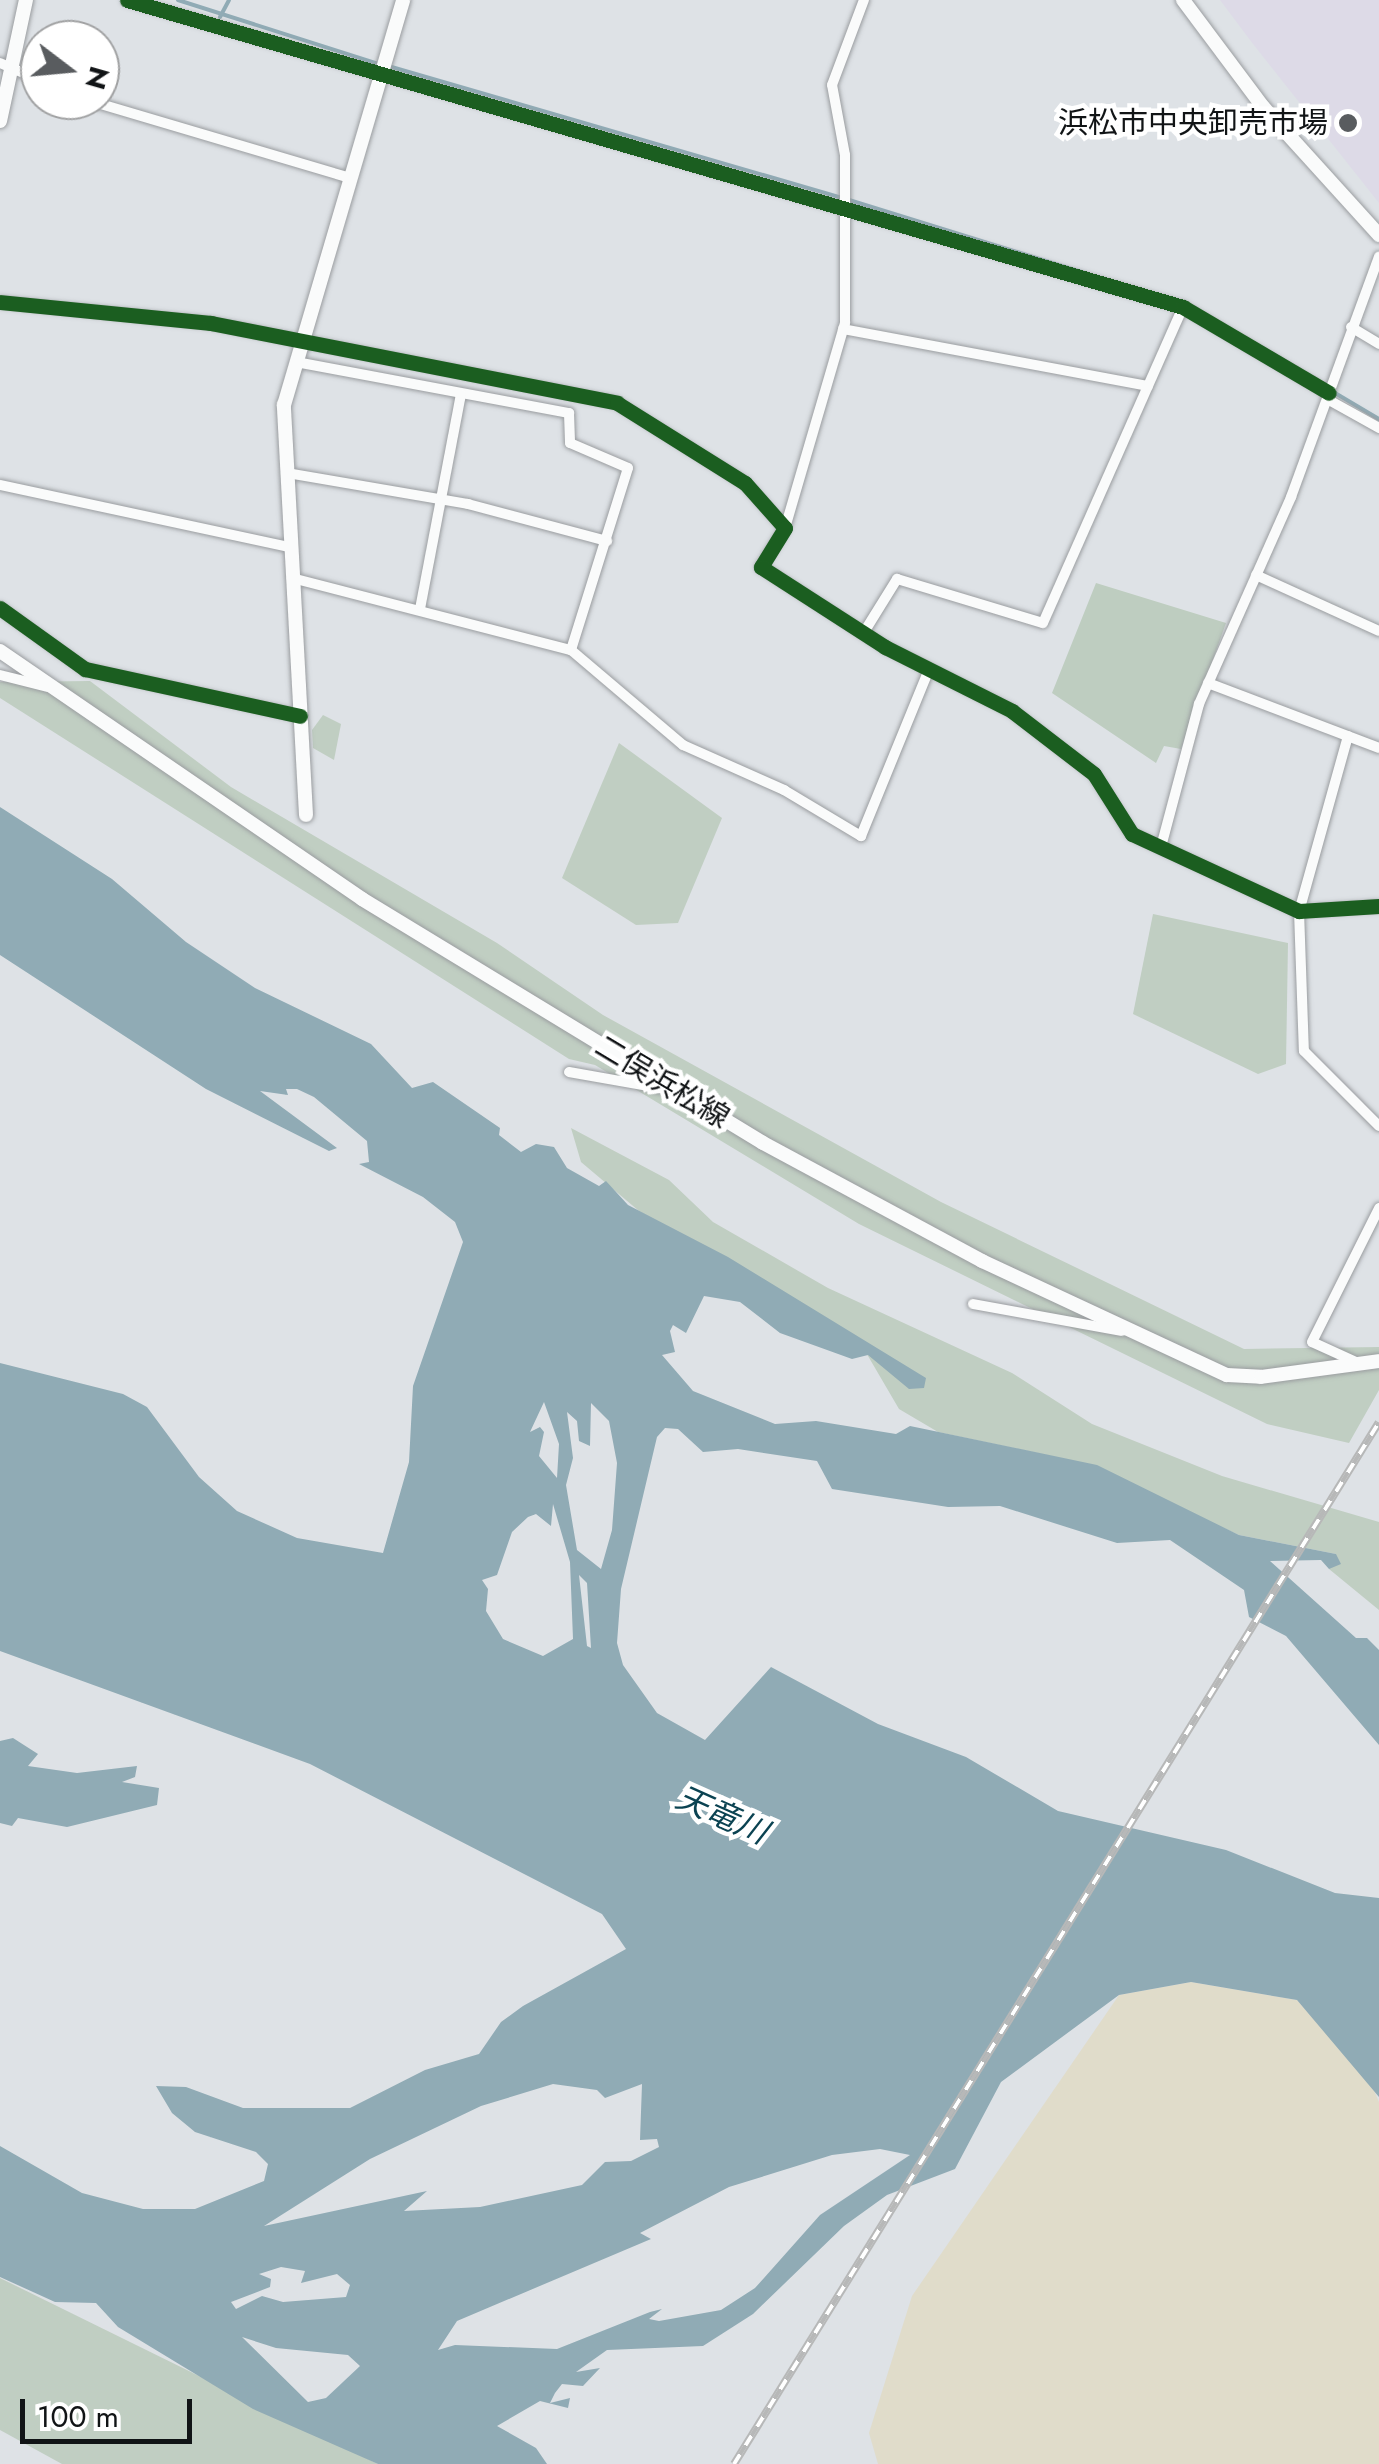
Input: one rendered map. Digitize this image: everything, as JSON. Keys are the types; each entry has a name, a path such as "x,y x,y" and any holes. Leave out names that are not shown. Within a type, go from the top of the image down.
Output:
{"main road":[{"path":"0,122 6,66 26,0"},
{"path":"306,815 284,405 403,0"},
{"path":"1183,0 1263,106 1379,235"},
{"name":"二俣浜松線","path":"0,652 362,900 678,1091 915,1225 1122,1330 1227,1375 1261,1377 1379,1362"}],"street":[{"path":"126,0 382,70 1183,307 1379,428"},
{"path":"864,0 832,85 845,155 842,329 785,528 760,567 866,629 885,646 1012,711 1094,774 1132,834 1299,911 1379,906"},
{"path":"120,110 350,178"},
{"path":"1161,848 1208,683 1328,396 1379,257"},
{"path":"0,302 211,323 617,403 745,484 785,528"},
{"path":"866,629 897,580 1043,624 1183,307"},
{"path":"1352,327 1379,344"},
{"path":"842,329 1148,386"},
{"path":"296,362 570,413 570,443 628,468 571,650"},
{"path":"420,609 462,394"},
{"path":"287,473 440,498 607,542"},
{"path":"0,486 290,547"},
{"path":"1256,574 1379,631"},
{"path":"292,578 571,650 683,745 784,790 860,836 929,669"},
{"path":"0,608 84,669 300,716"},
{"path":"0,675 51,688"},
{"path":"1208,683 1379,748"},
{"path":"1348,736 1299,911 1304,1052 1379,1126"},
{"path":"569,1072 678,1091"},
{"path":"1358,1363 1312,1342 1379,1208"},
{"path":"973,1304 1122,1330"}],"shaded area":[{"name":"浜松市中央卸売市場","path":"1220,0 1379,0 1379,203 1253,44"}],"green space":[{"path":"1096,583 1226,623 1181,749 1164,746 1156,763 1052,693"},
{"path":"90,681 231,787 497,943 603,1015 941,1202 1244,1349 1379,1347 1379,1390 1349,1443 1267,1424 859,1224 595,1065 569,1059 0,698 0,682"},
{"path":"323,715 341,724 334,760 313,748 312,730"},
{"path":"619,743 722,818 678,923 636,925 562,878"},
{"path":"1153,914 1288,943 1286,1064 1258,1074 1133,1014"},
{"path":"571,1128 669,1180 713,1222 828,1288 1012,1373 1092,1424 1222,1476 1379,1522 1379,1610 1329,1569 1336,1554 1239,1535 1079,1462 938,1432 899,1409 861,1344 639,1211 581,1162"},
{"path":"0,2278 378,2464 62,2464 0,2430"}],"sand":[{"path":"1191,1982 1297,2000 1370,2081 1379,2102 1379,2464 878,2464 869,2433 912,2296 1119,1995"}],"water":[{"name":"天竜川","path":"0,807 112,879 186,942 255,988 371,1044 412,1088 433,1082 500,1128 499,1135 521,1152 536,1144 554,1147 567,1168 599,1186 606,1181 628,1205 728,1257 926,1378 924,1388 909,1389 868,1355 852,1359 780,1333 740,1302 704,1296 686,1333 673,1325 670,1331 675,1352 662,1355 693,1391 775,1424 816,1421 896,1434 910,1426 1097,1465 1239,1535 1336,1554 1341,1564 1329,1569 1321,1560 1270,1561 1356,1638 1367,1638 1379,1650 1379,1745 1286,1636 1249,1617 1244,1590 1170,1540 1117,1543 1000,1506 948,1507 832,1489 817,1461 738,1449 703,1452 678,1429 665,1428 657,1437 621,1589 617,1643 623,1665 657,1713 705,1740 771,1667 878,1724 966,1757 1058,1811 1226,1850 1335,1893 1379,1898 1379,2097 1297,2000 1191,1982 1119,1995 1001,2082 955,2169 887,2195 844,2226 753,2314 703,2346 607,2350 576,2372 600,2368 583,2386 562,2384 555,2393 550,2403 570,2398 568,2408 540,2401 497,2426 536,2448 547,2464 378,2464 253,2409 118,2327 96,2303 55,2302 0,2277 0,2146 82,2193 143,2209 195,2209 264,2181 268,2164 256,2152 195,2132 172,2113 156,2086 186,2087 243,2108 350,2108 425,2070 479,2054 501,2022 523,2006 626,1949 602,1914 310,1764 0,1651 0,1363 123,1394 147,1407 199,1477 237,1511 297,1538 383,1553 409,1462 413,1386 463,1242 455,1222 423,1197 359,1164 369,1162 367,1141 314,1097 297,1089 286,1089 288,1095 260,1091 337,1148 329,1151 206,1089 0,955","holes":["544,1402 559,1444 557,1478 539,1456 544,1432 540,1427 530,1432","591,1403 609,1421 617,1463 612,1530 601,1569 577,1550 566,1485 573,1458 567,1412 577,1421 579,1441 590,1446","553,1504 570,1562 573,1639 543,1656 503,1639 486,1611 488,1589 482,1580 497,1575 512,1532 536,1514 551,1526","579,1575 587,1583 591,1648 587,1646","553,2084 597,2090 605,2098 642,2084 640,2140 657,2139 659,2147 631,2161 605,2162 582,2185 480,2207 404,2211 427,2191 264,2226 370,2159 481,2106","880,2149 910,2155 820,2215 755,2288 721,2310 659,2321 649,2319 662,2309 557,2349 455,2345 438,2350 457,2321 651,2239 640,2233 729,2187 832,2155","281,2267 305,2271 301,2283 337,2274 350,2285 346,2297 283,2302 262,2296 236,2309 231,2302 270,2287 271,2279 259,2274","242,2337 276,2348 348,2355 360,2366 326,2398 308,2402"]},
{"path":"13,1738 38,1754 28,1766 77,1773 137,1766 135,1777 122,1782 159,1788 157,1805 67,1827 18,1818 12,1826 0,1823 0,1741"}],"waterway":[{"path":"178,0 379,64"},
{"path":"220,17 229,0"},
{"path":"388,66 840,197"},
{"path":"849,200 1088,274"},
{"path":"1188,305 1288,363"},
{"path":"1335,393 1379,419"}],"railway":[{"path":"734,2464 1379,1422"}],"cycle path":[{"path":"127,0 1183,307 1329,393"},
{"path":"0,302 211,323 617,403 745,483 785,528 761,567 885,647 1012,711 1094,774 1132,834 1299,911 1379,906"},
{"path":"0,608 85,669 300,716"}],"place":[{"name":"浜松市中央卸売市場","path":"1348,123"}]}
